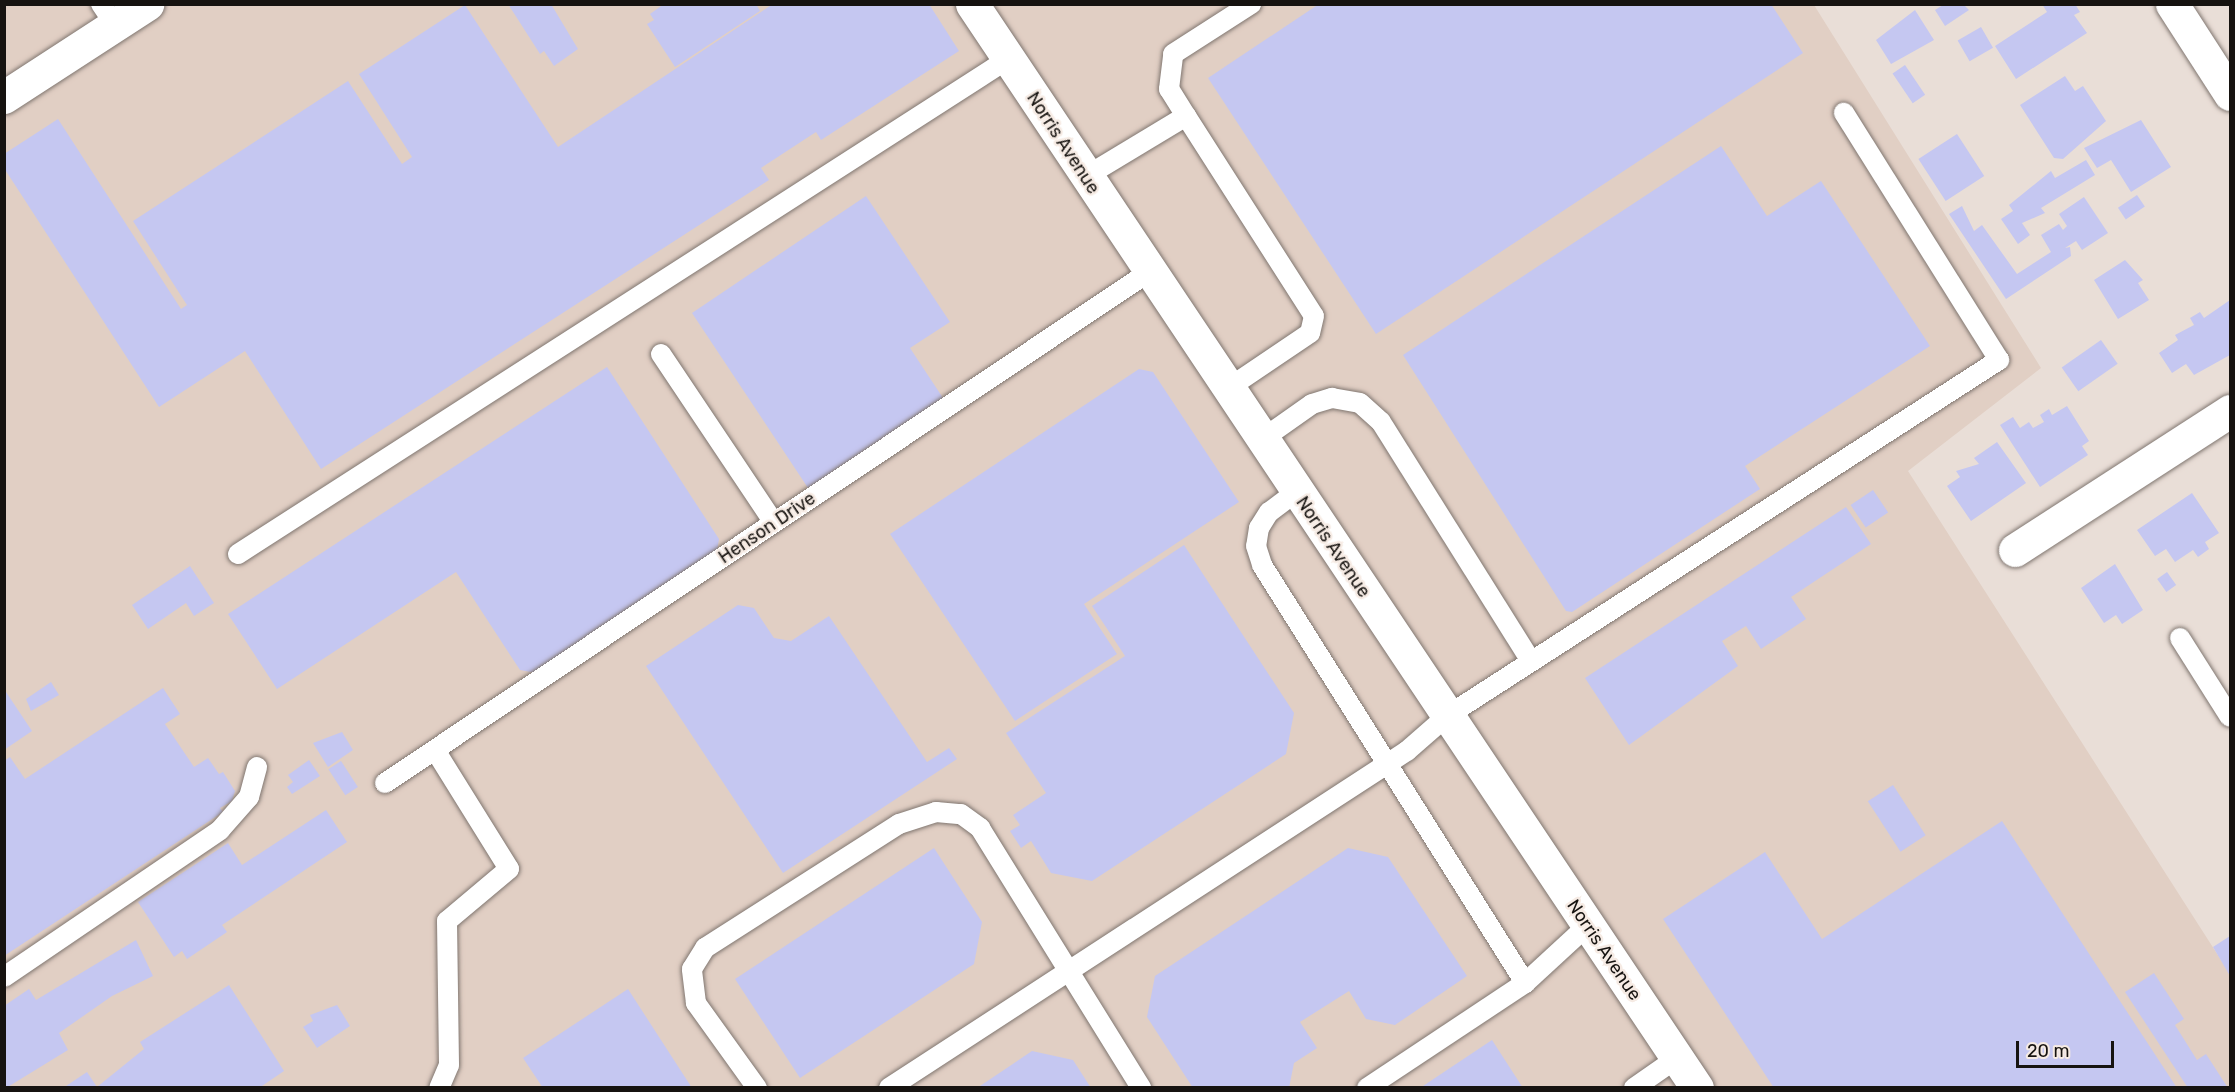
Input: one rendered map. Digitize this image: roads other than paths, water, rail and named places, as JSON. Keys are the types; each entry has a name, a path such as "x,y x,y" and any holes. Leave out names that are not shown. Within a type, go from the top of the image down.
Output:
{"street":[{"path":"4,97 108,15 147,4"},
{"name":"Norris Avenue","path":"972,4 1085,177 1696,1088"},
{"path":"2172,4 2230,94"},
{"path":"2015,550 2230,411"}],"lane":[{"path":"1227,389 1310,333 1314,316 1169,89 1173,54 1251,4"},
{"path":"238,554 1008,59"},
{"path":"889,1088 1066,969 1387,763 1447,716 1999,360 1844,113"},
{"path":"1085,177 1186,116"},
{"name":"Henson Drive","path":"386,783 1149,272"},
{"path":"661,354 774,523"},
{"path":"1261,440 1311,404 1332,398 1360,403 1381,422 1531,661"},
{"path":"1296,492 1269,512 1259,528 1256,546 1262,565 1525,983"},
{"path":"2180,638 2230,717"},
{"path":"435,750 509,870 447,921 448,1065 438,1088"},
{"path":"4,977 220,831 249,797 257,767"},
{"path":"757,1088 696,1003 693,969 705,948 899,824 936,812 961,814 980,828 1141,1088"},
{"path":"1367,1088 1525,983 1587,926"},
{"path":"1634,1088 1677,1058"}]}
